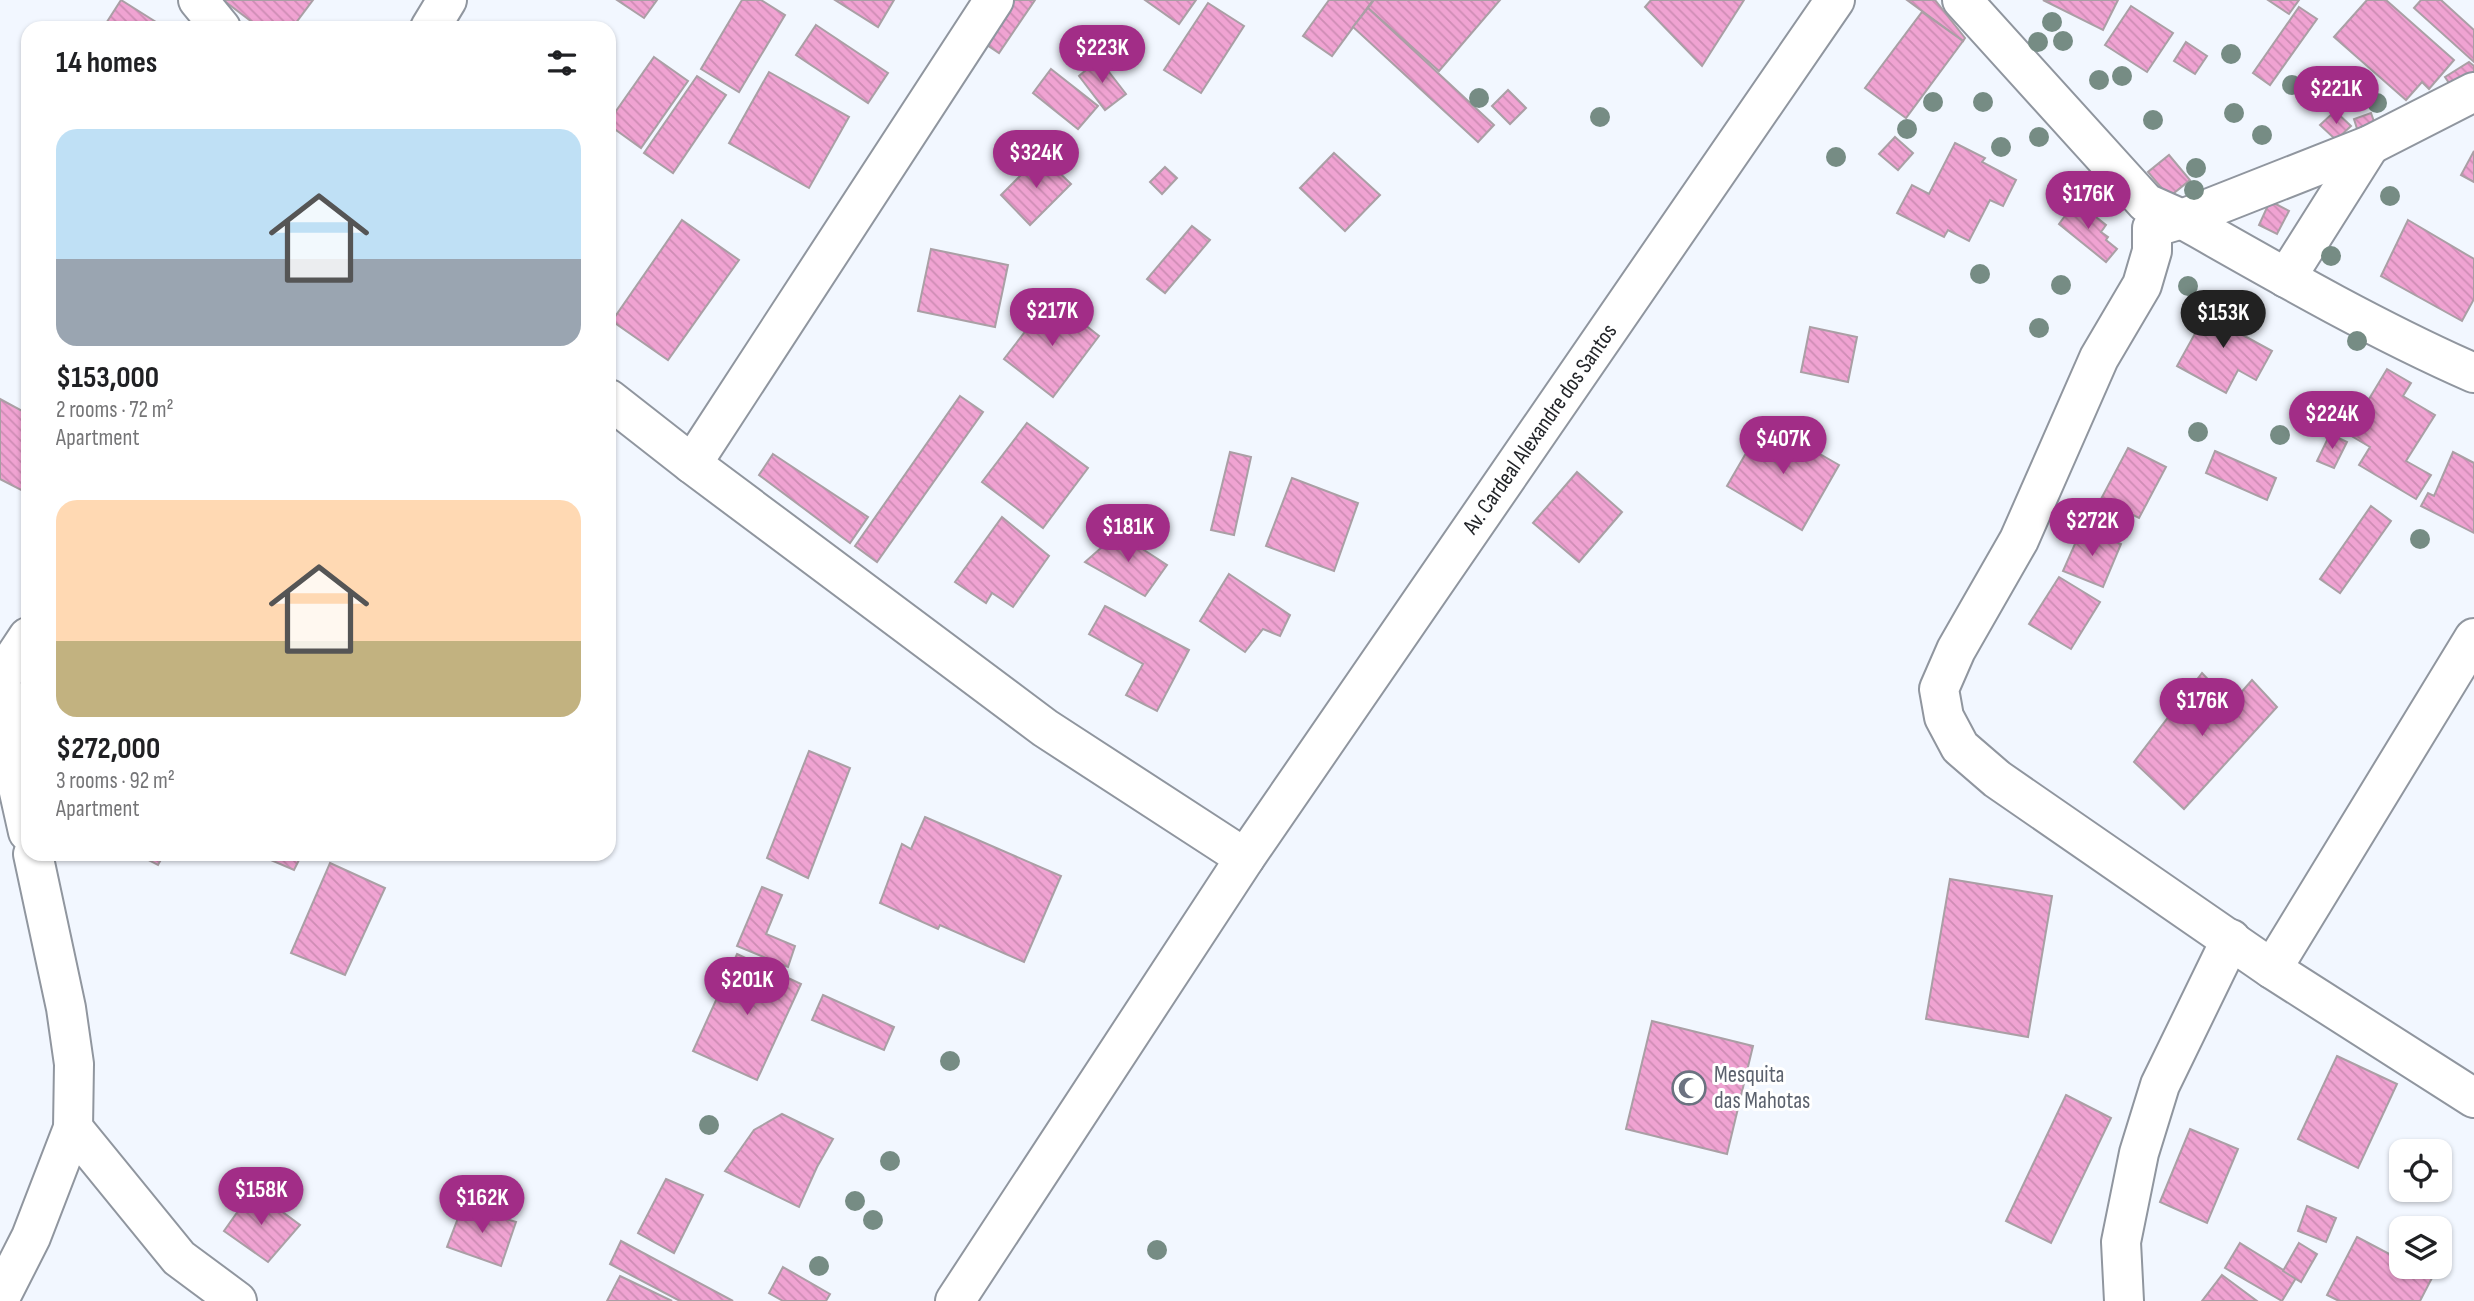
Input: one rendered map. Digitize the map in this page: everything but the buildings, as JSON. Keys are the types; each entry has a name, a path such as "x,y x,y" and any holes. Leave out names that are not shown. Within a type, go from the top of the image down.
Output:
{"street":[{"path":"198,0 215,21"},
{"path":"434,21 447,0"},
{"path":"692,464 993,0"},
{"name":"Av. Cardeal Alexandre dos Santos","path":"955,1301 1245,858 1835,0"},
{"path":"1962,0 2146,203 2182,219 2286,278 2474,373"},
{"path":"2474,92 2370,145 2182,219 2152,228 2152,251 2142,285 2099,358 2019,540 1956,650 1939,689 1944,717 1960,747 2008,787 2272,969 2474,1098"},
{"path":"2286,278 2370,145"},
{"path":"616,404 1045,728 1245,858"},
{"path":"2272,969 2474,638"},
{"path":"21,647 1,674 7,761 21,808"},
{"path":"0,1298 31,1237 73,1128 74,1064 34,861"},
{"path":"2124,1301 2121,1242 2139,1153 2160,1084 2231,939"},
{"path":"73,1128 179,1258 237,1301"}],"place":[{"name":"Mesquita das Mahotas","path":"1689,1088"}]}
